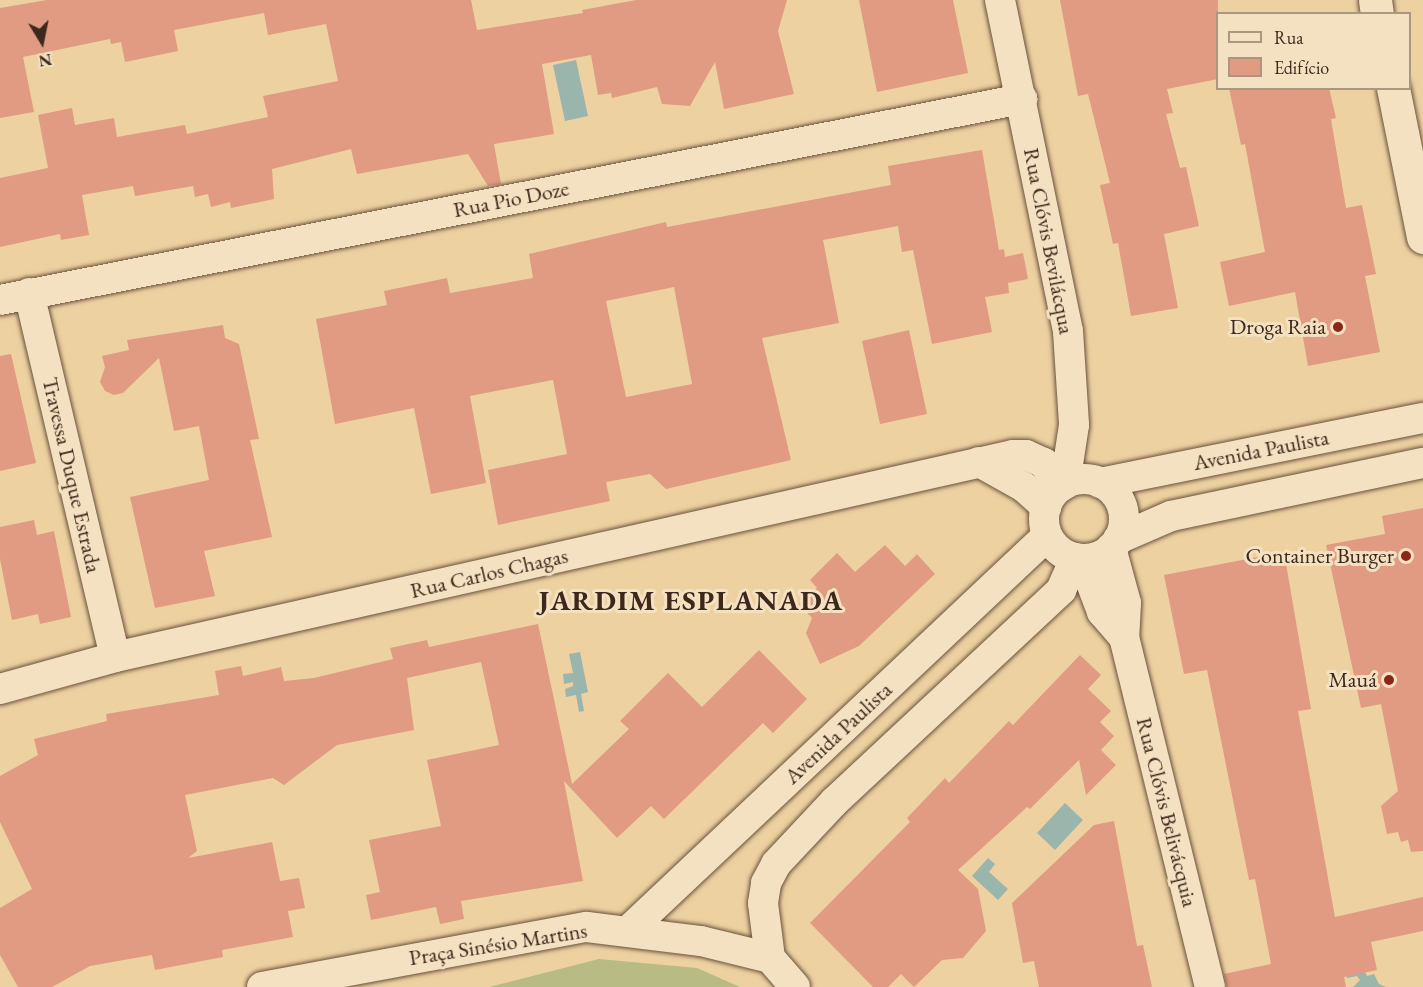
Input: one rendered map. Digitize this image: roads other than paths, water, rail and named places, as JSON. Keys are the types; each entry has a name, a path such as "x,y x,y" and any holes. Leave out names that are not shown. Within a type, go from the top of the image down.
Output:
{"main road":[{"path":"1393,90 1423,237"}],"street":[{"name":"Rua Clóvis Bevilácqua","path":"1000,0 1068,331 1074,425 1055,503"},
{"name":"Rua Pio Doze","path":"0,300 1022,99"},
{"name":"Travessa Duque Estrada","path":"29,293 115,657"},
{"name":"Avenida Paulista","path":"1100,483 1423,418"},
{"name":"Rua Carlos Chagas","path":"0,689 115,657 979,462 1026,455 1044,463 1055,503"},
{"name":"Avenida Paulista","path":"1115,543 1172,516 1423,463"},
{"path":"795,987 770,958 763,903 766,883 776,864 850,787 1061,591 1078,558 1115,543 1124,518 1122,507 1109,489 1100,483 1076,480 1055,503 1054,546 1078,558"},
{"name":"Avenida Paulista","path":"629,930 1055,503"},
{"name":"Rua Clóvis Belivácquia","path":"1115,543 1126,603 1124,637 1210,987"},
{"name":"Rua Clóvis Belivácquia","path":"1078,558 1102,612 1124,637"},
{"name":"Praça Sinésio Martins","path":"262,987 542,933 587,927 629,930 770,958"}],"water":[{"path":"576,60 588,116 565,121 553,65"},
{"path":"580,652 588,692 581,694 584,711 579,712 576,695 566,697 565,689 573,686 573,682 564,684 563,674 573,673 569,654"},
{"path":"1065,803 1083,820 1055,850 1037,833"},
{"path":"988,858 995,864 989,872 1008,889 998,900 972,876"},
{"path":"1363,967 1367,976 1374,974 1379,984 1386,987 1353,987 1360,980 1357,976 1347,978 1345,970"}],"place":[{"name":"Droga Raia","path":"1338,327"},
{"name":"Container Burger","path":"1406,556"},
{"name":"Mauá","path":"1389,680"}],"district":[{"name":"JARDIM ESPLANADA","path":"691,600"}]}
